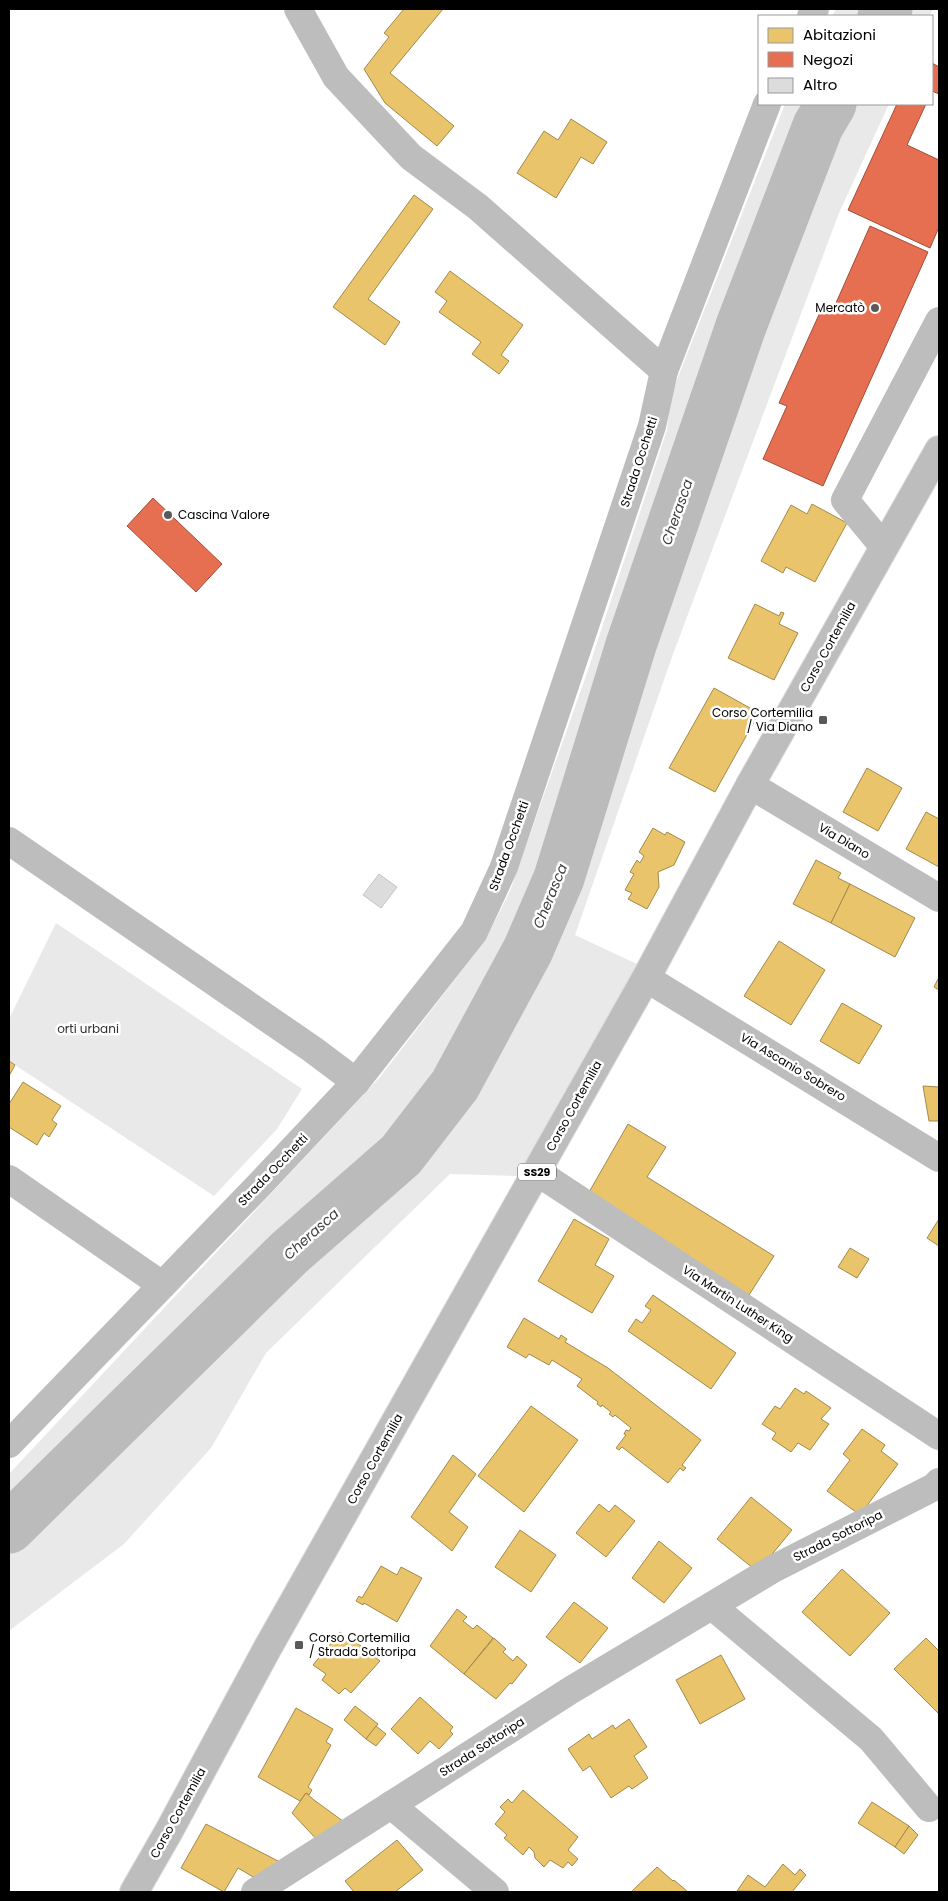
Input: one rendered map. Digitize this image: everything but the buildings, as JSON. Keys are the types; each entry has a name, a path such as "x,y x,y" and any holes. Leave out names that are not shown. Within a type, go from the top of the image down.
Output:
{"street":[{"path":"298,9 336,77 411,158 478,207 664,371"},
{"name":"Strada Occhetti","path":"9,1444 356,1082 474,932 504,867 652,426 664,371 767,105"},
{"path":"884,547 845,500 939,321"},
{"name":"Corso Cortemilia","path":"134,1892 272,1640 646,978 750,785 939,450"},
{"name":"Via Diano","path":"750,785 939,898"},
{"path":"9,841 312,1048 356,1082"},
{"name":"Via Ascanio Sobrero","path":"646,978 939,1158"},
{"name":"Via Martin Luther King","path":"537,1172 939,1436"},
{"path":"9,1179 162,1285"},
{"name":"Strada Sottoripa","path":"254,1892 571,1690 773,1569 934,1487 939,1482"},
{"path":"712,1606 871,1739 928,1808"},
{"path":"391,1805 495,1892"}],"green space":[{"path":"836,9 933,9 930,15 833,15"},
{"path":"785,105 889,105 839,213 673,654 575,935 639,965 520,1176 450,1174 266,1353 211,1448 124,1544 9,1631 9,1474 380,1077 486,939 510,891 588,670 667,430 671,395"},
{"name":"orti urbani","path":"56,923 302,1089 277,1129 214,1196 9,1061 9,1019"}],"waterway":[{"name":"Cherasca","path":"884,15 887,9"},
{"name":"Cherasca","path":"9,1528 289,1253 401,1155 455,1085 528,950 559,878 631,645 741,326 818,126 830,105"}],"place":[{"name":"Mercatò","path":"875,308"},
{"name":"Cascina Valore","path":"168,515"},
{"name":"Corso Cortemilia / Via Diano","path":"823,720"},
{"name":"Corso Cortemilia / Strada Sottoripa","path":"299,1645"}]}
